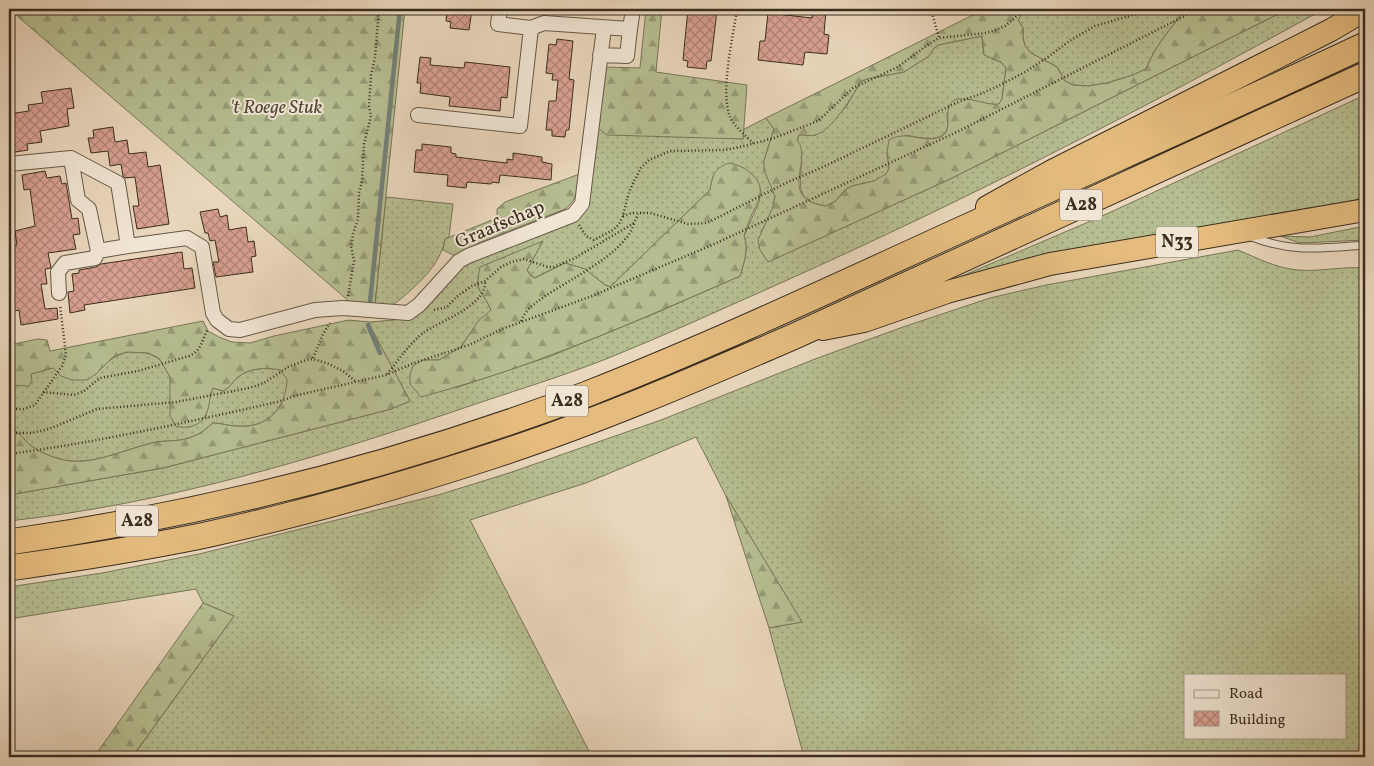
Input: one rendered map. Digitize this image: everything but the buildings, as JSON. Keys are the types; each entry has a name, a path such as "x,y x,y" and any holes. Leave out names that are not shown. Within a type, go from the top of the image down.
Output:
{"highway":[{"path":"860,276 1052,171 1322,35 1365,10"},
{"name":"A28","path":"9,542 90,530 215,505 346,473 462,438 585,394 740,330 1365,45"},
{"name":"A28","path":"9,568 95,556 199,536 371,494 490,457 609,413 797,335 1365,75"},
{"name":"N33","path":"797,335 864,321 947,292 1050,264 1365,210"}],"street":[{"path":"500,9 498,24 630,29"},
{"path":"418,115 520,126 538,26 546,9"},
{"path":"600,55 627,56 633,9"},
{"name":"Graafschap","path":"217,320 229,329 240,330 315,310 340,308 408,313 419,305 452,268 468,256 573,215 582,204 584,196 604,28"},
{"path":"9,164 70,158 118,183 128,246"},
{"path":"59,293 58,272 65,263 95,258 98,251 89,208 78,200 70,158"},
{"path":"98,251 188,238 202,248 213,313 217,320"}],"lane":[{"path":"1240,232 1270,244 1304,249 1365,245"}],"path":[{"path":"313,359 323,334 348,296 353,273 353,234 358,219 358,193 362,180 364,144 371,116 369,106 371,75 375,58 379,9"},
{"path":"737,9 728,72 726,103 731,119 753,143"},
{"path":"931,9 940,38"},
{"path":"573,215 586,236 594,240 613,230 619,224 628,195 641,168 648,160 670,151 725,150 774,138 818,121 853,88 896,68 940,38 986,33 996,30 1006,26 1025,9"},
{"path":"623,216 644,212 688,224 707,223 788,182 822,168 956,103 1004,83 1025,72 1095,26 1153,9"},
{"path":"9,454 129,435 277,402 386,375 469,344 520,322 592,296 712,245 861,177 959,131 1198,9"},
{"path":"520,322 531,306 618,247 627,237 638,214"},
{"path":"431,310 447,307 456,297 472,286 485,281 501,267 517,260 528,260 548,267 554,267 576,258 634,223"},
{"path":"386,375 408,347 424,333 474,302 483,292 485,281"},
{"path":"9,410 32,407 62,366 66,355 59,293"},
{"path":"44,392 74,394 84,391 100,378 138,371 195,354 200,348 207,330 217,320"},
{"path":"9,433 31,433 49,429 97,409 168,403 249,388 264,383 299,361 313,359 336,367 355,382"}],"green space":[{"name":"'t Roege Stuk","path":"9,9 405,9 375,304 351,303"},
{"path":"646,9 662,9 656,72 747,85 743,139 607,135 598,128 604,67 640,68"},
{"path":"985,9 1026,9 1018,20 1023,28 1025,46 1031,53 1057,67 1065,81 1073,85 1088,86 1107,83 1146,69 1169,30 1186,9 1288,9 950,179 768,262 760,250 758,240 773,207 775,196 764,170 764,161 774,129 766,118","holes":["982,36 984,55 1001,62 1006,68 1002,99 999,104 957,99 953,101 948,109 947,129 942,136 929,139 902,136 889,140 887,152 889,168 886,174 874,181 852,186 844,191 836,201 826,206 811,202 803,196 799,187 802,158 801,148 797,140 799,135 813,136 828,127 841,112 861,81 904,72 929,56 938,45"]},
{"path":"1026,9 1186,9 1159,45 1146,69 1107,83 1088,86 1073,85 1065,81 1057,67 1031,53 1025,46 1023,28 1018,20"},
{"path":"1288,9 1324,9 1124,117 989,185 783,282 606,359 551,379 292,463 180,492 124,504 9,521 9,495 163,468 391,409 410,401 369,324 370,322 398,319 418,314 424,310 462,266 572,219 598,128 743,139 744,129 766,118 774,129 764,161 775,196 769,220 761,231 768,262 950,179","holes":["713,176 756,179 761,191 759,202 744,236 746,251 740,276 551,356 455,388 423,360 439,360 461,347 471,332 491,310 477,282 542,242 527,270 534,278 565,263 585,269 610,287 710,190"]},
{"path":"982,36 983,49 992,59 1001,62 1006,68 1002,99 999,104 992,105 968,100 947,113 948,127 940,137 922,138 905,135 887,152 889,168 887,174 874,181 852,186 844,191 836,201 826,206 815,204 803,196 800,184 801,157 797,140 799,135 816,135 846,107 861,81 904,72 929,56 938,45"},
{"path":"1365,95 1365,198 1179,235 920,294 1100,217"},
{"path":"729,163 742,167 753,175 760,189 759,199 744,236 746,251 740,276 599,336 487,378 421,397 410,384 410,374 413,366 423,360 439,360 461,347 479,320 491,310 478,287 480,267 543,241 527,270 531,276 535,278 565,263 585,269 610,287 710,190 717,170"},
{"path":"582,173 575,198 565,209 481,242 455,256 443,250 445,239 497,218 497,209 505,202"},
{"path":"386,197 453,204 449,237 445,239 438,258 425,276 393,305 375,304"},
{"path":"1365,226 1365,240 1300,243 1280,236 1310,237"},
{"path":"1238,250 1290,269 1365,268 1365,757 804,757 769,628 801,622 726,496 696,437 586,483 470,520 592,757 134,757 234,616 203,603 196,589 9,619 9,587 102,573 199,554 438,495 509,473 661,420 815,359 990,298 1046,285"},
{"path":"349,320 370,322 369,324 410,401 391,409 163,468 9,495 9,426 32,447 52,456 72,461 96,459 157,442 189,438 202,432 213,423 236,426 257,424 273,415 279,408 286,390 287,379 280,370 252,370 242,374 223,391 213,388 207,413 199,423 188,427 180,427 176,426 170,416 170,377 159,358 148,353 126,352 113,357 87,380 72,380 61,376 53,368 31,374 32,381 29,386 9,385 9,345 38,339 47,340 50,351 203,321 208,331 219,337 232,342 250,343"},
{"path":"137,351 155,357 166,367 170,381 170,399 206,416 212,388 223,391 242,374 252,370 280,370 288,379 286,390 279,408 273,415 257,424 236,426 213,423 202,432 189,438 157,442 84,461 60,459 43,453 32,447 9,426 9,385 14,385 30,374 53,368 96,374 119,355"},
{"path":"726,496 802,622 769,628"},
{"path":"203,603 234,616 132,757 94,757"}],"waterway":[{"path":"370,302 400,9"},
{"path":"368,325 380,353"}]}
